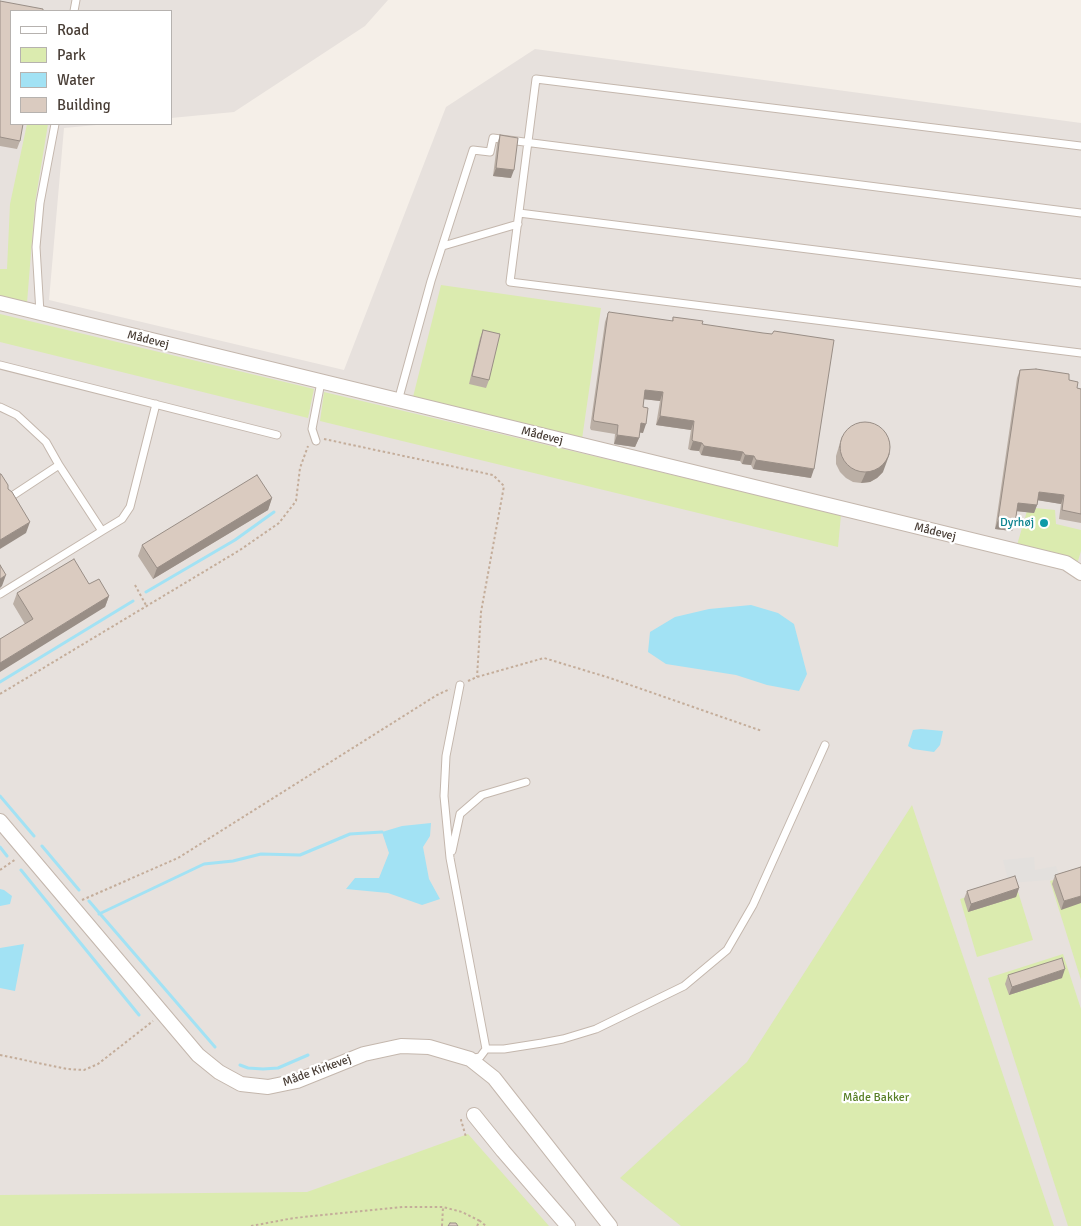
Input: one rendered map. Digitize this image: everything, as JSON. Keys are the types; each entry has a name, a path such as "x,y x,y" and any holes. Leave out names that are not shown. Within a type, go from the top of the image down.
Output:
{"street":[{"name":"Mådevej","path":"0,304 1066,563 1081,573"},
{"name":"Måde Kirkevej","path":"0,821 198,1055 219,1072 241,1084 280,1086 364,1054 401,1046 428,1047 470,1059 494,1078 610,1226"},
{"path":"474,1115 568,1226"}],"lane":[{"path":"1081,146 536,79 510,282 1081,353"},
{"path":"40,313 36,247 40,203 55,125"},
{"path":"398,401 431,281 474,150 490,152 493,138 1081,213"},
{"path":"519,212 1081,283"},
{"path":"443,246 518,224"},
{"path":"0,365 277,435"},
{"path":"316,441 312,429 321,382"},
{"path":"0,594 122,518 130,507 156,404"},
{"path":"0,407 17,415 46,442 102,531"},
{"path":"9,498 59,465"},
{"path":"460,685 446,756 444,796 450,858 486,1049 480,1057 470,1059"},
{"path":"486,1049 542,1043 596,1029 684,986 728,950 753,905 825,744"},
{"path":"450,858 460,814 482,795 526,782"}],"path":[{"path":"0,694 240,550 279,523 296,501 300,468 308,445 325,439 493,476 504,486 481,612 477,677"},
{"path":"134,585 147,607"},
{"path":"70,905 178,858 437,695 477,677 544,658 610,678 762,731"},
{"path":"0,870 26,852"},
{"path":"0,1055 68,1069 84,1070 98,1064 162,1013"},
{"path":"442,1226 443,1206"},
{"path":"251,1226 294,1218 403,1207 443,1206 462,1212 486,1226"},
{"path":"477,1226 480,1221"}],"shaded area":[{"path":"0,0 388,0 365,26 234,112 172,118 172,10 10,10 10,125 96,125 64,128 49,300 344,370 446,107 535,49 1081,123 1081,1226 0,1226"},
{"path":"1034,857 1035,870 1056,866 1059,876 1049,880 1009,883 1003,860"}],"green space":[{"path":"27,125 48,125 35,203 27,303 0,296 0,269 7,269 10,204"},
{"path":"441,285 601,308 582,439 413,397"},
{"path":"0,314 314,389 308,418 0,342"},
{"path":"324,392 841,515 838,547 320,421"},
{"path":"1035,508 1055,510 1056,524 1081,530 1081,551 1078,561 1017,545 1027,511"},
{"name":"Måde Bakker","path":"912,805 1054,1226 681,1226 620,1178 747,1062"},
{"path":"1081,871 1081,980 1050,881"},
{"path":"1015,882 1033,940 977,957 960,899"},
{"path":"1063,954 1081,1009 1081,1226 1068,1226 988,978"},
{"path":"468,1134 549,1226 0,1226 0,1195 307,1192"}],"water":[{"path":"751,605 778,613 794,624 807,674 799,691 767,685 736,675 666,664 648,652 650,632 675,617 709,609"},
{"path":"913,730 943,731 940,745 934,752 913,749 908,746"},
{"path":"431,823 430,836 423,847 429,879 440,899 422,905 388,893 346,889 355,878 379,878 389,853 382,832 402,826"},
{"path":"0,889 12,896 10,904 0,906"},
{"path":"24,944 15,991 0,988 0,948"}],"building":[{"path":"0,1 43,10 10,10 10,125 23,125 20,141 0,137"},
{"path":"500,135 518,138 514,170 496,168"},
{"path":"609,312 673,321 673,317 703,321 702,324 763,333 772,334 774,331 834,340 814,469 756,460 754,456 745,455 743,452 704,446 702,443 693,441 694,421 660,416 663,392 645,390 643,407 648,408 646,424 641,423 639,438 617,435 618,425 594,421"},
{"path":"483,330 500,334 489,380 472,376"},
{"path":"1036,369 1069,374 1069,380 1078,382 1077,388 1081,389 1081,514 1062,510 1064,495 1039,492 1037,505 1018,503 1015,523 998,520 1020,370"},
{"path":"870,422 883,429 889,437 889,457 883,465 875,471 860,472 847,465 841,457 840,442 847,429 855,423"},
{"path":"0,474 30,522 0,540"},
{"path":"257,475 272,498 157,568 142,545"},
{"path":"74,559 89,584 99,579 109,596 0,663 0,639 33,619 17,593"},
{"path":"0,565 6,575 0,579"},
{"path":"1081,867 1081,896 1064,901 1055,875"},
{"path":"1015,876 1019,888 971,904 967,891"},
{"path":"1062,958 1065,969 1012,987 1008,975"},
{"path":"450,1223 456,1223 458,1226 448,1226"}],"waterway":[{"path":"146,592 235,540 274,512"},
{"path":"0,682 133,601"},
{"path":"0,796 34,836"},
{"path":"99,914 204,864 233,861 261,854 300,855 350,834 382,832"},
{"path":"42,846 79,890"},
{"path":"0,847 7,856"},
{"path":"21,870 139,1015"},
{"path":"89,901 215,1047"},
{"path":"240,1065 248,1068 278,1068 308,1055"}],"place":[{"name":"Dyrhøj","path":"1044,523"}]}
